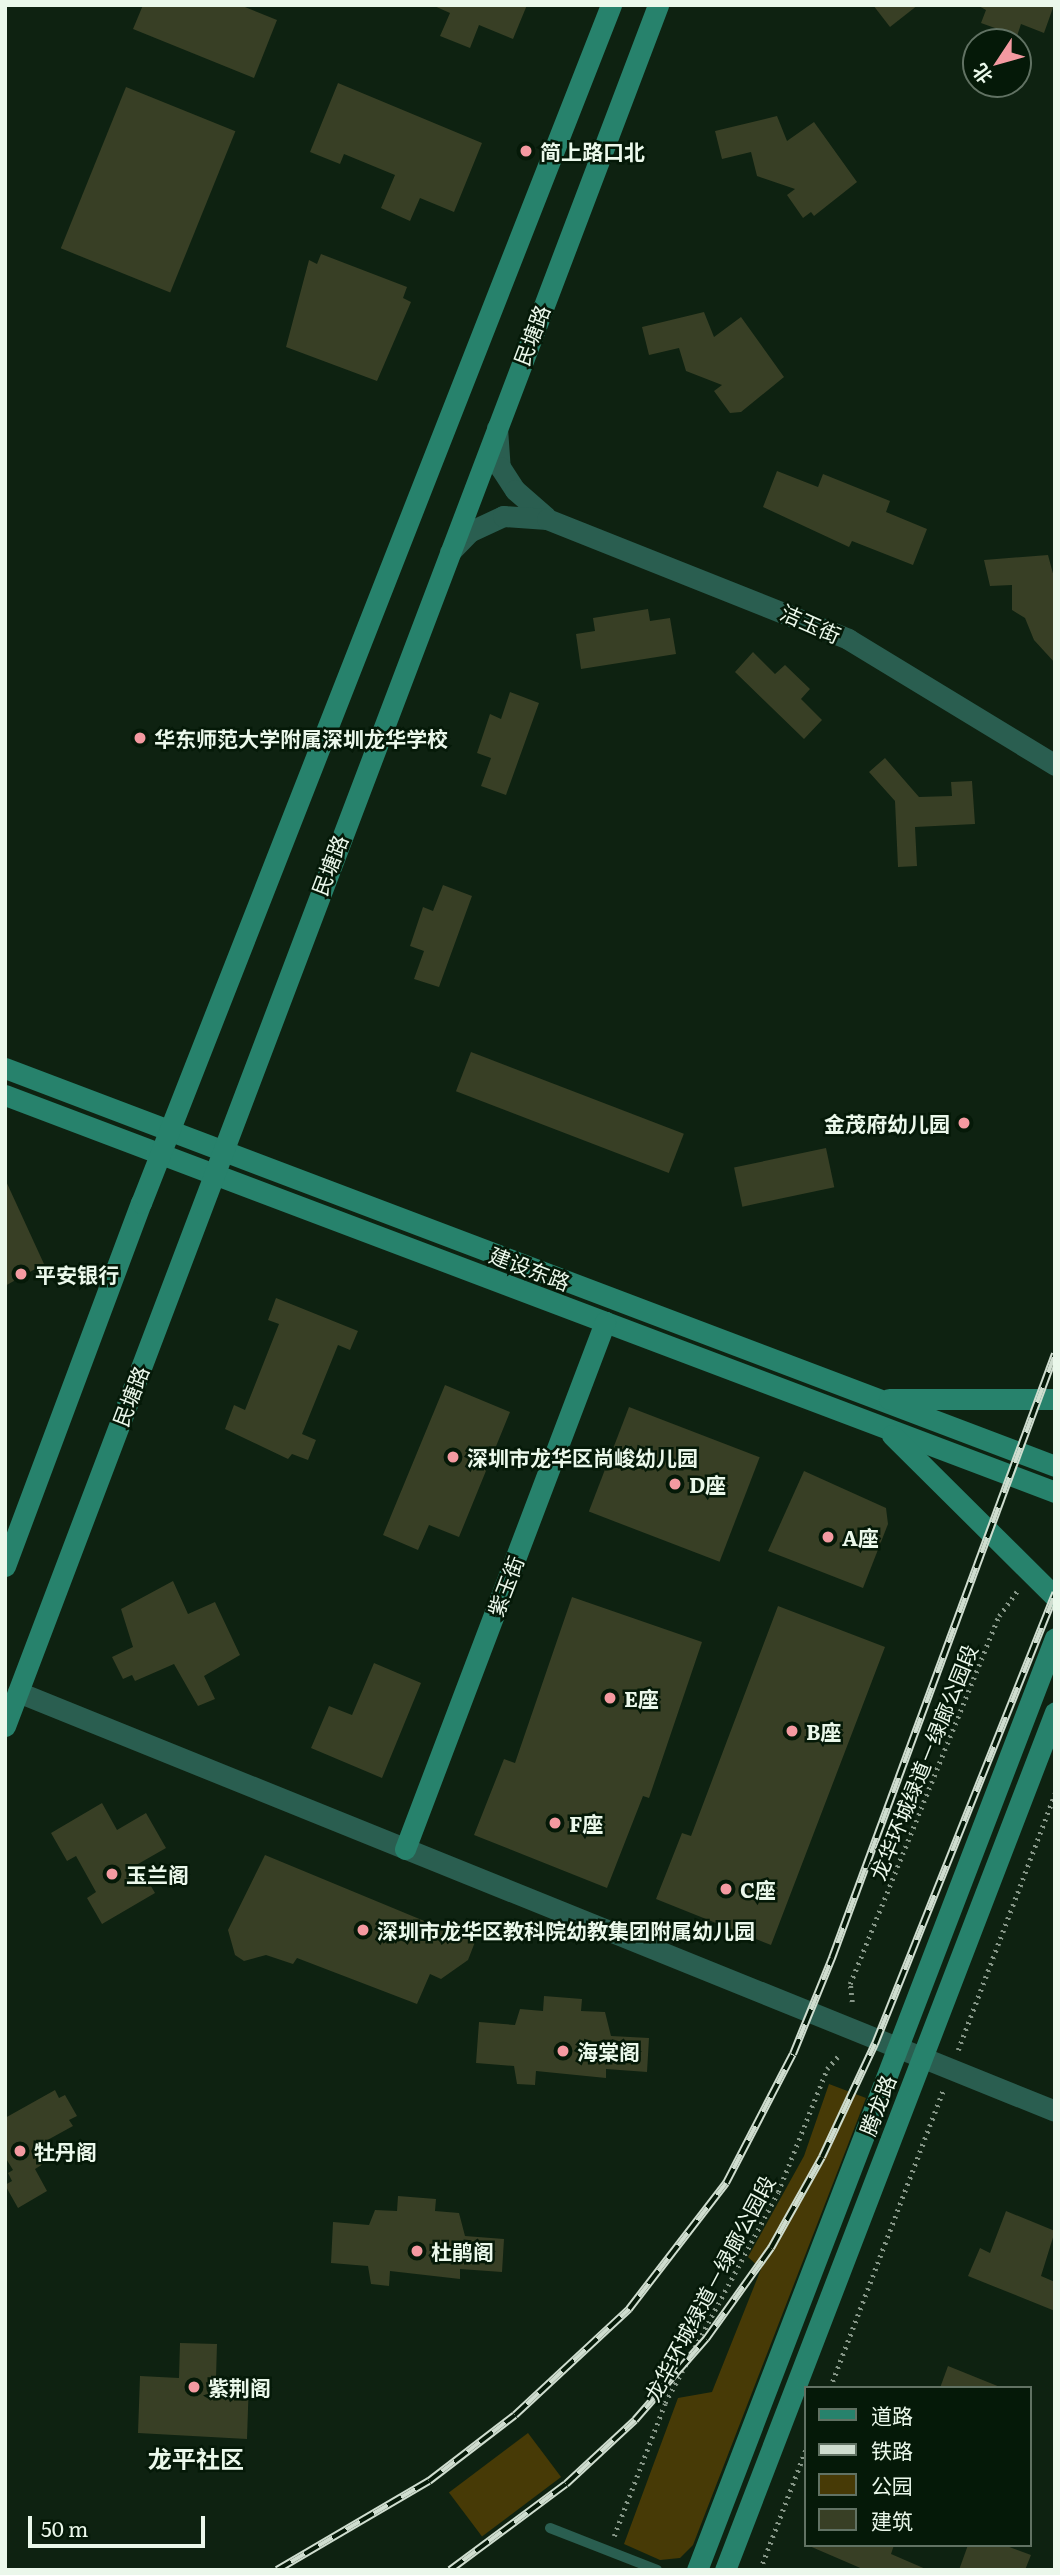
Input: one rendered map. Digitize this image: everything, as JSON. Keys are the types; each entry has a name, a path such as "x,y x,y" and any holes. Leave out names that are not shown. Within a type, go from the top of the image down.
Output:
{"main road":[{"path":"5,1566 161,1154 611,5"},
{"name":"民塘路","path":"5,1726 444,559 658,5"},
{"name":"建设东路","path":"5,1068 1055,1466"},
{"name":"建设东路","path":"5,1094 1055,1492"},
{"name":"紫玉街","path":"405,1849 605,1322"},
{"path":"873,1399 1055,1399"},
{"path":"885,1429 1055,1597"},
{"name":"腾龙路","path":"697,2570 899,2050 1055,1638"},
{"name":"腾龙路","path":"725,2570 924,2060 1055,1712"}],"street":[{"path":"498,421 500,467 515,490 547,519"},
{"path":"444,559 484,523 503,516 547,519"},
{"name":"洁玉街","path":"547,519 848,639 1055,765"},
{"path":"19,1692 1055,2111"}],"lane":[{"path":"550,2528 657,2570"}],"path":[{"name":"龙华环城绿道－绿廊公园段","path":"852,2002 850,1984 999,1616 1027,1580"},
{"path":"956,2055 1055,1793"},
{"name":"龙华环城绿道－绿廊公园段","path":"612,2541 665,2403 778,2192 827,2069 840,2054"},
{"path":"831,2386 941,2094"},
{"path":"761,2570 804,2454"}],"green space":[{"path":"829,2084 866,2098 693,2545 680,2558 660,2560 624,2544 678,2398 712,2392 761,2269 748,2257 804,2156"},
{"path":"528,2433 561,2477 482,2537 449,2493"}],"building":[{"path":"143,5 240,5 277,20 254,78 133,29"},
{"path":"432,5 527,5 513,39 479,25 470,48 440,36 450,13"},
{"path":"873,5 918,5 890,27"},
{"path":"977,5 1054,5 1044,33 1021,24 1020,28 995,28 981,23 986,10"},
{"path":"338,83 482,143 454,212 420,198 410,221 381,208 395,175 344,154 340,164 310,152"},
{"path":"126,87 235,131 170,293 61,248"},
{"path":"777,116 787,141 814,122 857,182 814,216 811,212 803,218 787,195 795,189 757,176 751,152 722,159 715,131"},
{"path":"321,254 407,287 403,298 411,302 377,381 286,347 309,260 317,264"},
{"path":"704,312 714,337 741,317 784,377 741,412 730,413 714,391 722,385 686,371 679,348 649,355 642,327"},
{"path":"777,471 818,487 823,474 890,501 886,512 927,529 913,565 852,541 849,547 763,507"},
{"path":"1048,555 1055,581 1055,663 1034,640 1025,618 1012,610 1012,585 990,586 984,560"},
{"path":"648,609 650,621 670,618 676,654 581,669 576,634 595,631 593,618"},
{"path":"753,652 775,674 785,665 810,689 801,699 822,720 804,739 735,672"},
{"path":"510,692 539,703 506,795 481,786 491,758 477,753 490,714 501,719"},
{"path":"885,758 919,797 952,796 951,782 972,781 975,824 915,827 917,866 898,867 895,801 869,772"},
{"path":"443,885 472,896 439,987 414,979 424,951 410,946 423,907 433,911"},
{"path":"471,1052 684,1134 669,1173 456,1091"},
{"path":"826,1148 834,1187 742,1207 734,1168"},
{"path":"5,1179 44,1264 5,1286"},
{"path":"276,1298 358,1331 350,1350 338,1345 302,1434 316,1440 308,1460 292,1454 288,1459 225,1429 234,1405 245,1410 279,1324 268,1320"},
{"path":"445,1385 510,1412 459,1537 429,1525 418,1550 383,1535"},
{"name":"D座","path":"629,1407 760,1457 720,1562 589,1512"},
{"name":"A座","path":"804,1471 886,1508 888,1524 863,1588 768,1551"},
{"path":"173,1581 188,1614 215,1602 240,1655 204,1676 215,1699 198,1706 174,1664 135,1681 132,1675 123,1679 112,1657 133,1647 121,1609"},
{"name":"E座","path":"572,1597 702,1642 649,1798 643,1796 607,1888 474,1835 504,1759 515,1763"},
{"name":"B座","path":"778,1606 885,1647 771,1945 656,1899 682,1833 691,1836"},
{"path":"374,1663 421,1683 382,1778 311,1748 329,1706 352,1715"},
{"name":"玉兰阁","path":"102,1803 117,1830 146,1813 166,1848 138,1864 155,1893 102,1924 87,1898 96,1892 76,1856 67,1861 51,1833"},
{"name":"深圳市龙华区教科院幼教集团附属幼儿园","path":"265,1855 475,1942 468,1960 441,1979 430,1974 417,2004 297,1958 293,1964 266,1955 244,1961 235,1955 228,1930"},
{"name":"海棠阁","path":"544,1996 582,1999 581,2011 605,2012 611,2036 649,2038 647,2072 606,2069 606,2078 536,2071 535,2085 517,2084 514,2066 476,2063 479,2022 515,2025 520,2009 543,2011"},
{"name":"牡丹阁","path":"55,2090 59,2098 65,2095 77,2116 69,2120 73,2126 33,2148 43,2164 35,2169 47,2191 18,2208 5,2185 12,2181 8,2173 13,2170 5,2157 5,2118"},
{"name":"杜鹃阁","path":"398,2196 436,2199 435,2211 459,2213 465,2236 504,2239 502,2272 460,2269 460,2279 390,2271 389,2286 371,2284 368,2266 331,2263 333,2222 369,2225 375,2210 397,2211"},
{"path":"1006,2211 1055,2231 1041,2276 1055,2282 1055,2311 968,2276 980,2248 990,2253"},
{"name":"紫荆阁","path":"180,2343 217,2344 216,2378 249,2379 247,2439 138,2433 140,2376 179,2378"},
{"path":"948,2366 998,2386 941,2386"},
{"path":"812,2547 893,2547 891,2554 928,2570 865,2570"},
{"path":"967,2547 1009,2547 1031,2555 1025,2570 959,2570"}],"railway":[{"path":"277,2570 429,2481 515,2415 629,2309 726,2183 793,2054 832,1958 1055,1354"},
{"path":"450,2570 566,2484 635,2420 706,2339 771,2248 822,2157 875,2044 1055,1593"}],"place":[{"name":"简上路口北","path":"526,151"},
{"name":"华东师范大学附属深圳龙华学校","path":"140,738"},
{"name":"金茂府幼儿园","path":"964,1123"},
{"name":"平安银行","path":"21,1274"},
{"name":"深圳市龙华区尚峻幼儿园","path":"453,1457"},
{"name":"D座","path":"675,1484"},
{"name":"A座","path":"828,1537"},
{"name":"E座","path":"610,1698"},
{"name":"B座","path":"792,1731"},
{"name":"F座","path":"555,1823"},
{"name":"玉兰阁","path":"112,1874"},
{"name":"C座","path":"726,1889"},
{"name":"深圳市龙华区教科院幼教集团附属幼儿园","path":"363,1930"},
{"name":"海棠阁","path":"563,2051"},
{"name":"牡丹阁","path":"20,2151"},
{"name":"杜鹃阁","path":"417,2251"},
{"name":"紫荆阁","path":"194,2387"}],"district":[{"name":"龙平社区","path":"196,2458"}]}
